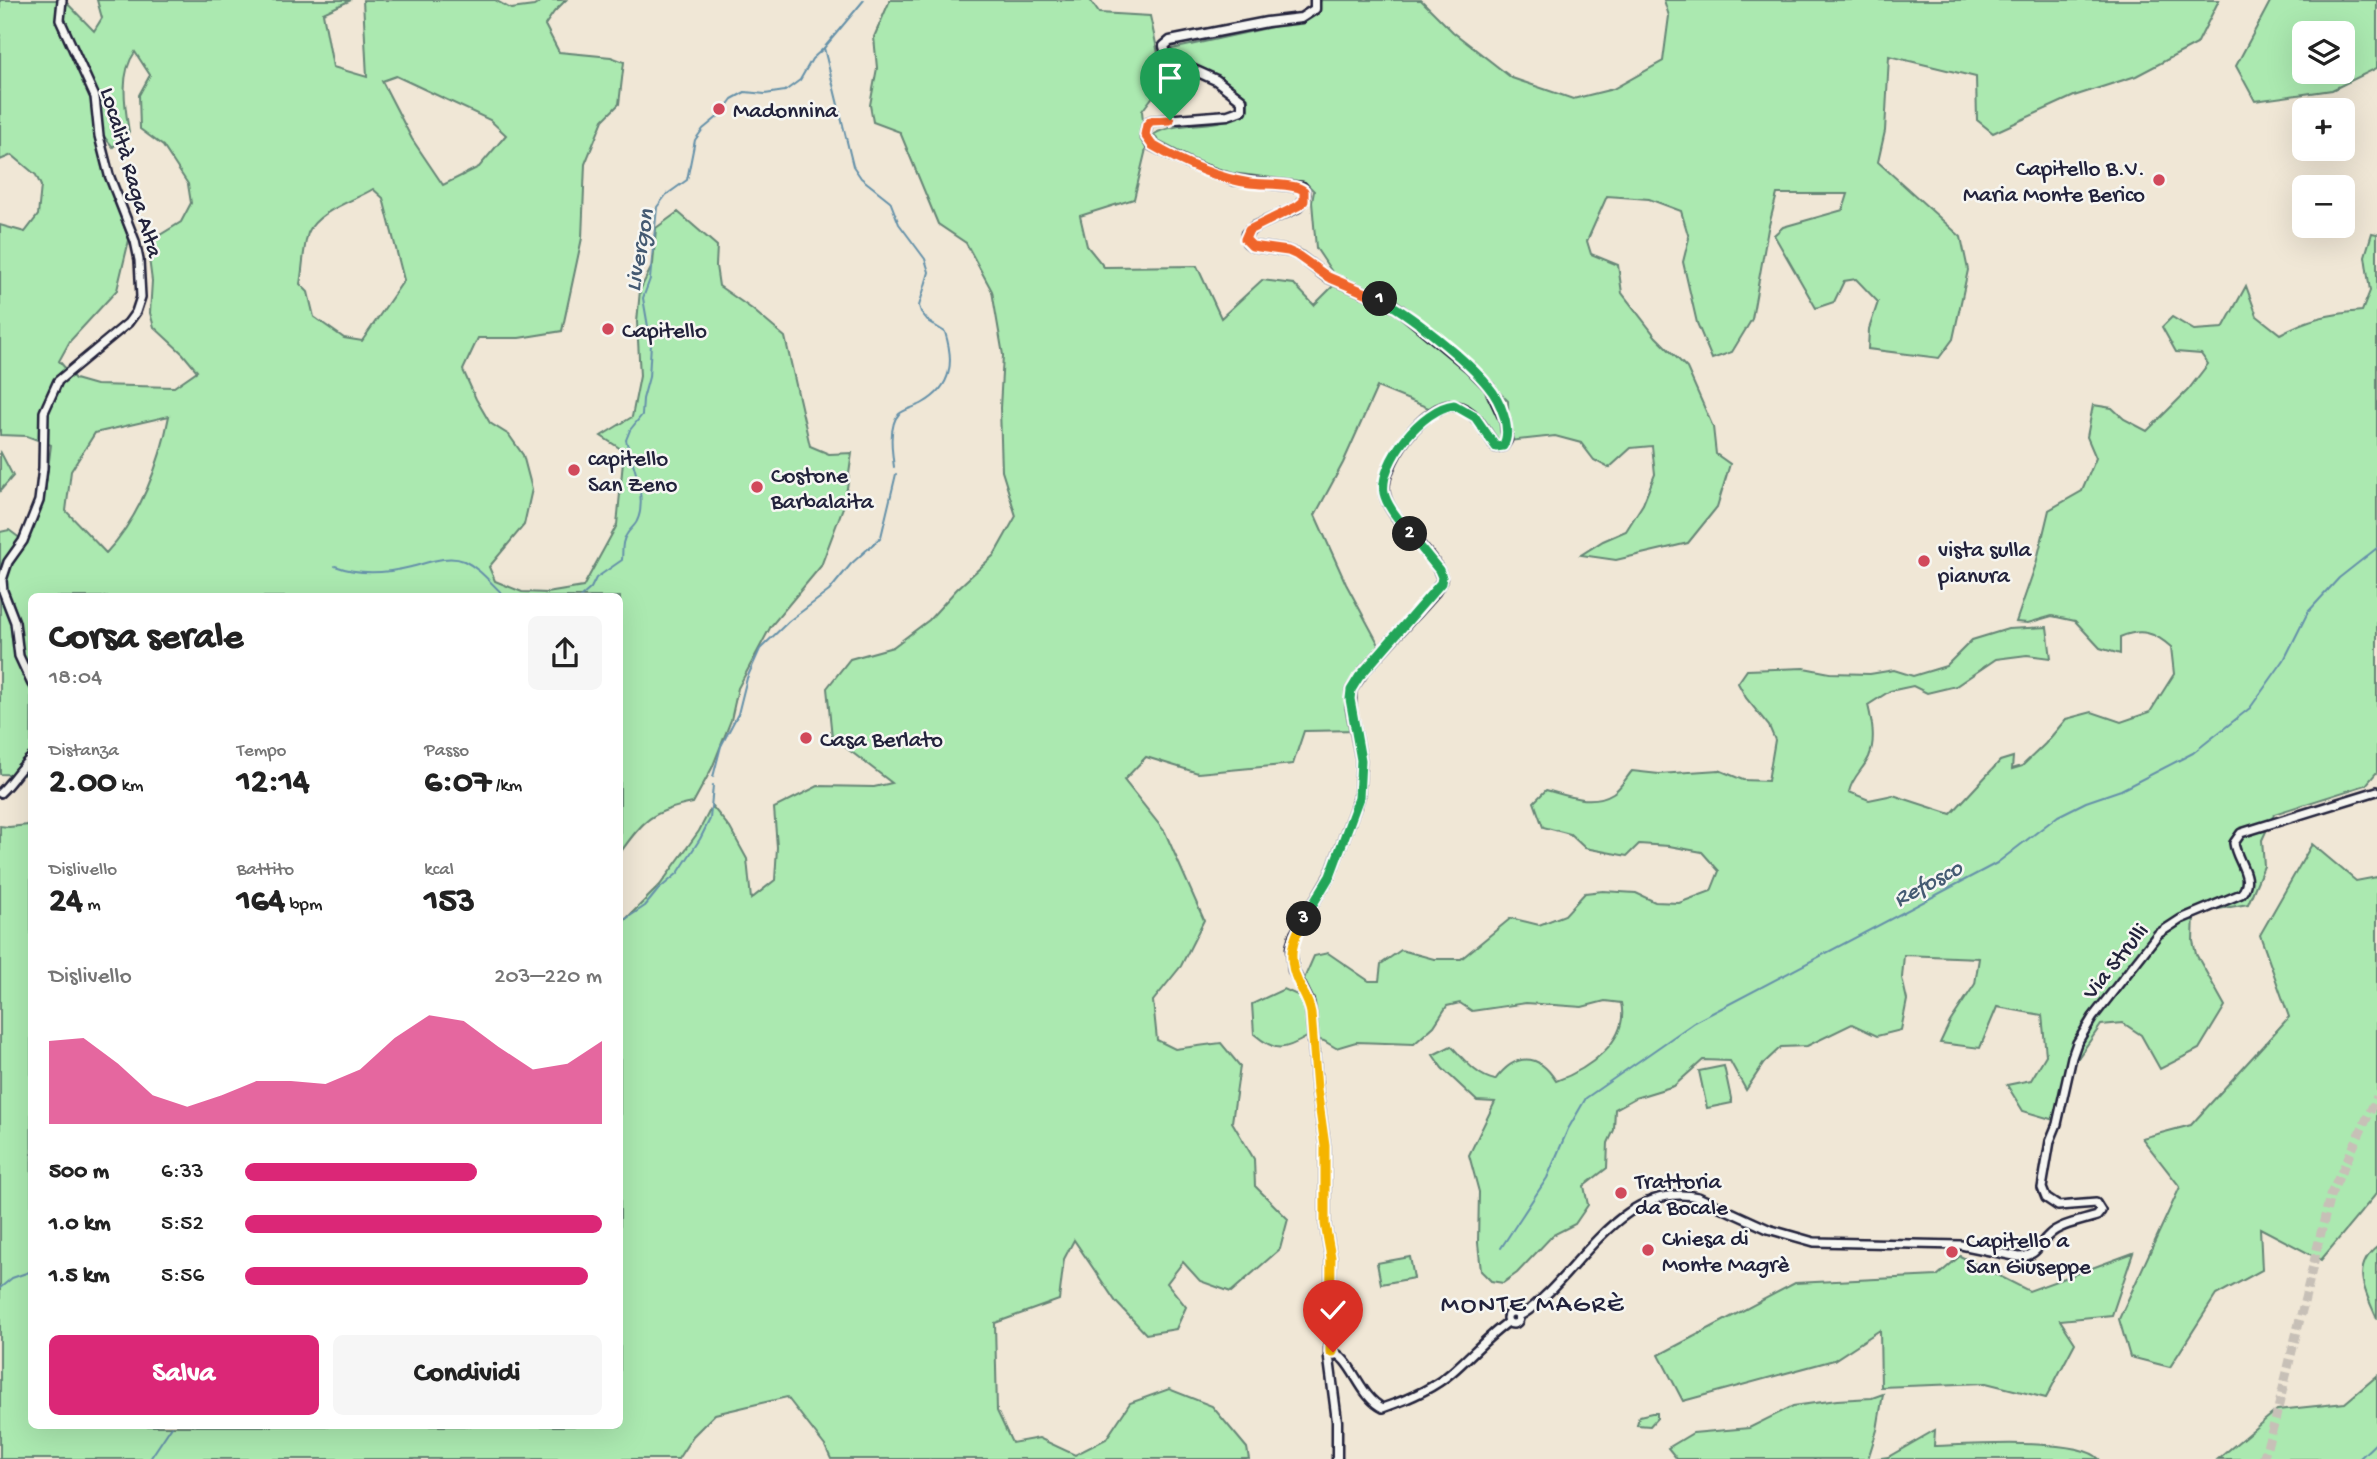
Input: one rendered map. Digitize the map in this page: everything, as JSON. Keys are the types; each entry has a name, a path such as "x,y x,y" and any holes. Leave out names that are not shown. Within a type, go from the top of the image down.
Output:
{"main road":[{"path":"1315,0 1315,9 1301,18 1267,22 1167,43 1164,46 1167,58 1209,76 1233,92 1242,100 1241,110 1228,115 1151,121 1147,125 1145,135 1157,148 1223,177 1251,183 1301,187 1305,195 1304,201 1254,227 1246,234 1247,242 1252,246 1288,251 1328,277 1400,310 1489,387 1505,421 1507,440 1503,446 1496,447 1475,417 1462,408 1448,405 1436,411 1416,428 1397,450 1385,478 1386,500 1414,541 1439,570 1442,580 1435,592 1364,671 1351,690 1351,708 1362,772 1359,798 1330,876 1294,936 1291,948 1293,970 1309,1002 1317,1089 1324,1126 1325,1224 1331,1257 1330,1352 1337,1421 1337,1459"}],"street":[{"name":"Località Raga Alta","path":"28,675 19,656 15,622 3,591 2,580 8,562 23,541 39,501 44,457 44,412 58,381 128,323 139,305 142,285 135,241 109,174 99,136 95,97 60,20 62,0"},
{"path":"0,793 10,783 15,772 28,761"},
{"name":"Via Strulli","path":"1330,1352 1339,1354 1366,1394 1383,1408 1449,1375 1482,1342 1508,1322 1510,1312 1520,1316 1528,1311 1563,1278 1604,1231 1655,1198 1675,1194 1698,1197 1788,1236 1814,1242 1961,1245 2007,1256 2025,1257 2035,1253 2052,1232 2100,1214 2100,1207 2094,1202 2058,1206 2046,1198 2042,1188 2050,1141 2057,1124 2072,1057 2081,1035 2158,934 2174,922 2245,890 2247,877 2234,844 2241,833 2377,791"}],"green space":[{"path":"0,0 64,0 94,31 102,18 97,0 351,0 323,13 333,67 367,77 363,0 495,0 511,9 534,6 543,0 566,0 545,25 559,52 611,57 624,62 619,104 603,120 585,164 582,238 562,331 519,338 478,338 463,370 490,423 509,435 523,455 532,489 524,525 489,567 495,581 522,592 547,593 28,593 28,775 0,774 0,532 9,530 25,542 45,493 51,445 27,436 0,435 0,225 25,232 38,215 41,186 36,175 12,155 0,160","holes":["63,18 94,95 98,130 113,147 129,132 125,80 135,52 150,75 139,95 140,129 163,146 188,184 191,203 181,222 147,243 152,281 150,313 154,327 197,371 174,387 96,385 75,379 59,361 70,341 117,290 129,240 106,177 90,96 64,37","396,76 490,120 506,135 479,167 443,185 412,139 382,81","373,189 383,198 404,280 362,341 344,338 314,317 308,292 300,284 306,239 313,225 337,207","169,416 147,489 129,523 106,553 66,511 71,471 95,433"]},
{"path":"890,0 1090,0 1099,13 1150,16 1159,58 1157,91 1142,111 1146,149 1134,199 1080,216 1087,246 1104,267 1197,266 1221,318 1262,280 1294,284 1314,305 1338,281 1316,248 1312,202 1314,191 1305,182 1232,173 1202,164 1158,141 1154,134 1165,129 1213,123 1237,116 1248,109 1248,98 1239,90 1213,73 1173,57 1172,49 1299,21 1315,14 1321,0 1421,0 1453,32 1512,78 1573,99 1613,89 1663,61 1669,16 1664,0 2219,0 2197,44 2136,76 2074,96 1993,133 1977,120 1976,77 1889,56 1885,131 1878,162 1961,237 1968,270 1953,339 1939,358 1868,349 1869,329 1878,302 1856,279 1844,281 1834,302 1816,308 1774,235 1783,227 1843,210 1848,194 1777,194 1752,319 1732,352 1712,359 1697,323 1683,262 1689,238 1681,211 1649,199 1607,196 1587,241 1591,254 1618,265 1622,293 1656,337 1687,368 1713,427 1716,454 1730,464 1717,507 1688,543 1616,560 1581,555 1626,531 1643,504 1655,474 1652,446 1631,448 1609,468 1594,460 1581,443 1555,436 1509,441 1508,401 1450,344 1395,299 1350,285 1380,299 1489,387 1505,421 1505,439 1500,444 1493,443 1462,408 1436,411 1377,387 1343,463 1315,515 1346,584 1384,654 1357,688 1355,704 1359,730 1304,731 1293,764 1198,773 1146,757 1124,780 1165,832 1204,920 1181,966 1153,1001 1157,1040 1175,1049 1221,1043 1240,1066 1232,1122 1254,1159 1255,1186 1288,1219 1280,1249 1231,1292 1200,1281 1183,1262 1167,1283 1186,1307 1176,1329 1146,1334 1116,1302 1074,1240 1064,1259 1059,1300 995,1323 997,1411 1012,1443 1039,1438 1075,1455 1106,1439 1130,1403 1169,1389 1212,1406 1247,1448 1249,1459 831,1459 825,1446 787,1397 715,1414 693,1436 678,1459 0,1459 0,826 28,825 28,1429 623,1429 623,922 660,885 699,831 712,806 730,828 747,859 751,899 775,880 777,847 774,808 818,786 874,787 892,783 832,737 827,688 850,659 893,647 929,620 957,589 994,555 1016,516 1002,471 1000,408 1003,355 992,291 966,243 938,224 900,132 873,122 870,105 877,68 874,37"},
{"path":"2271,0 2377,0 2377,68 2355,79 2355,21 2292,21 2292,84 2344,84 2332,90 2255,101 2236,66"},
{"path":"678,212 717,246 719,286 785,337 810,446 829,454 852,453 845,502 821,566 771,626 738,688 731,720 712,768 693,803 658,814 635,832 623,849 623,593 547,593 583,587 617,525 624,451 601,436 632,417 640,376 637,322 640,290 653,264 656,228"},
{"path":"2372,233 2377,234 2377,772 2366,785 2274,814 2262,840 2264,866 2248,904 2194,913 2193,941 2196,954 2225,1006 2199,1049 2160,1069 2141,1035 2123,1023 2101,1025 2076,1061 2061,1122 2023,1111 2007,1085 2031,1080 2046,1055 2042,1015 1997,1007 1980,1048 1940,1043 1950,1022 1975,984 1979,958 1904,955 1902,978 1907,1000 1901,1030 1877,1036 1852,1024 1807,1046 1781,1047 1764,1063 1746,1090 1730,1061 1703,1060 1674,1086 1635,1098 1615,1109 1614,1130 1608,1143 1607,1168 1584,1186 1588,1205 1575,1224 1553,1235 1517,1273 1503,1283 1491,1281 1481,1271 1478,1243 1479,1192 1469,1155 1495,1102 1477,1101 1442,1068 1433,1055 1451,1046 1476,1071 1495,1080 1510,1065 1526,1059 1542,1065 1556,1081 1581,1070 1604,1052 1619,1030 1621,1003 1605,1001 1582,1007 1526,1003 1472,1011 1460,1003 1447,1006 1434,1026 1414,1044 1356,1042 1336,1048 1324,1041 1307,1037 1279,1048 1254,1034 1252,1004 1284,989 1297,995 1314,956 1328,953 1369,981 1379,981 1381,964 1401,950 1434,959 1461,959 1511,918 1539,925 1565,915 1585,893 1636,893 1655,902 1679,903 1711,891 1719,871 1702,852 1639,844 1627,856 1585,848 1570,834 1543,827 1534,802 1546,790 1580,799 1605,797 1618,789 1632,771 1659,774 1719,770 1743,780 1768,781 1775,740 1769,726 1746,698 1738,683 1747,670 1804,668 1830,673 1870,674 1894,670 1913,676 1946,666 1972,640 2008,629 2047,627 2051,658 2027,655 1996,659 1956,686 1927,693 1913,686 1890,691 1868,705 1873,731 1871,751 1849,792 1869,800 1893,795 1951,814 2000,761 2013,757 2012,769 2022,766 2066,719 2092,712 2121,722 2150,712 2174,674 2171,647 2159,638 2141,632 2120,637 2120,654 2100,648 2075,621 2052,616 2028,623 2016,622 2036,564 2049,510 2082,491 2096,458 2087,437 2093,405 2112,408 2124,419 2147,431 2188,390 2208,364 2201,354 2176,352 2162,327 2172,317 2194,330 2223,328 2246,286 2257,316 2280,334 2320,318 2362,311 2370,291 2365,256"},
{"path":"0,451 13,476 0,491"},
{"path":"2312,844 2356,881 2377,877 2377,1193 2321,1260 2260,1228 2262,1270 2216,1295 2170,1367 2130,1357 2119,1319 2180,1187 2142,1138 2191,1125 2289,1017 2260,935"},
{"path":"1724,1066 1732,1103 1707,1108 1699,1071"},
{"path":"2377,1247 2377,1319 2365,1290 2362,1272 2364,1263"},
{"path":"2133,1253 2112,1315 2060,1320 2075,1343 2046,1398 1986,1383 1881,1387 1880,1330 1834,1360 1683,1401 1659,1355 1795,1283 1937,1276 1960,1256 2029,1291"},
{"path":"1410,1257 1414,1278 1381,1284 1377,1263"},
{"path":"2377,1376 2377,1459 2218,1459 2277,1410 2345,1403"},
{"path":"1883,1394 1877,1430 1868,1459 1677,1459 1668,1448 1693,1433 1749,1428 1793,1406 1872,1398"},
{"path":"1657,1413 1657,1418 1650,1426 1637,1425 1639,1416"},
{"path":"1935,1430 1934,1446 2047,1445 2088,1452 2099,1459 1874,1459 1888,1457"}],"waterway":[{"path":"864,0 824,48 853,166 861,178 890,201 899,224 925,259 929,272 919,306 929,322 945,332 950,353 949,372 940,389 923,403 901,412 893,425 894,467"},
{"name":"Livergon","path":"585,593 596,578 622,560 624,540 640,512 638,481 626,440 642,415 649,377 651,344 643,298 650,279 657,207 666,195 687,180 695,140 732,99 745,92 765,94 785,91 800,80 812,59 824,48"},
{"path":"713,777 721,746 738,714 747,678 760,649 789,621 829,591 851,564 881,537 896,474"},
{"name":"Refosco","path":"1501,1248 1547,1178 1568,1129 1586,1098 1695,1022 1997,863 2058,816 2086,802 2121,790 2193,753 2250,708 2284,660 2308,612 2339,578 2377,548"},
{"name":"Livergon","path":"335,566 354,571 383,572 438,560 458,559 476,568 502,593"},
{"path":"623,922 645,906 658,890 678,873 710,819 713,785"},
{"path":"0,1288 12,1278 28,1272"},
{"path":"150,1459 170,1429"},
{"path":"2359,1459 2377,1442"}],"tunnel":[{"path":"2263,1459 2275,1421 2330,1196 2377,1097"}],"place":[{"name":"Madonnina","path":"719,109"},
{"name":"Capitello B.V. Maria Monte Berico","path":"2159,180"},
{"name":"Capitello","path":"608,329"},
{"name":"capitello San Zeno","path":"574,470"},
{"name":"Costone Barbalaita","path":"757,487"},
{"name":"vista sulla pianura","path":"1924,561"},
{"name":"Casa Berlato","path":"806,738"},
{"name":"Trattoria da Bocale","path":"1621,1193"},
{"name":"Chiesa di Monte Magrè","path":"1648,1250"},
{"name":"Capitello a San Giuseppe","path":"1952,1252"}],"district":[{"name":"MONTE MAGRÈ","path":"1533,1302"}],"route":[{"path":"1170,120 1151,121 1147,125 1145,135 1152,145 1233,180 1301,187 1305,195 1304,201 1249,230 1245,239 1247,242 1263,249 1288,251 1328,277 1400,310 1489,387 1500,408 1507,432 1507,440 1503,446 1496,447 1475,417 1462,408 1448,405 1436,411 1405,438 1390,463 1385,478 1386,500 1414,541 1439,570 1442,580 1435,592 1364,671 1351,690 1351,708 1362,772 1359,798 1330,876 1294,936 1291,948 1293,970 1309,1002 1318,1100 1324,1126 1325,1224 1331,1257 1330,1352 1333,1352"}]}
